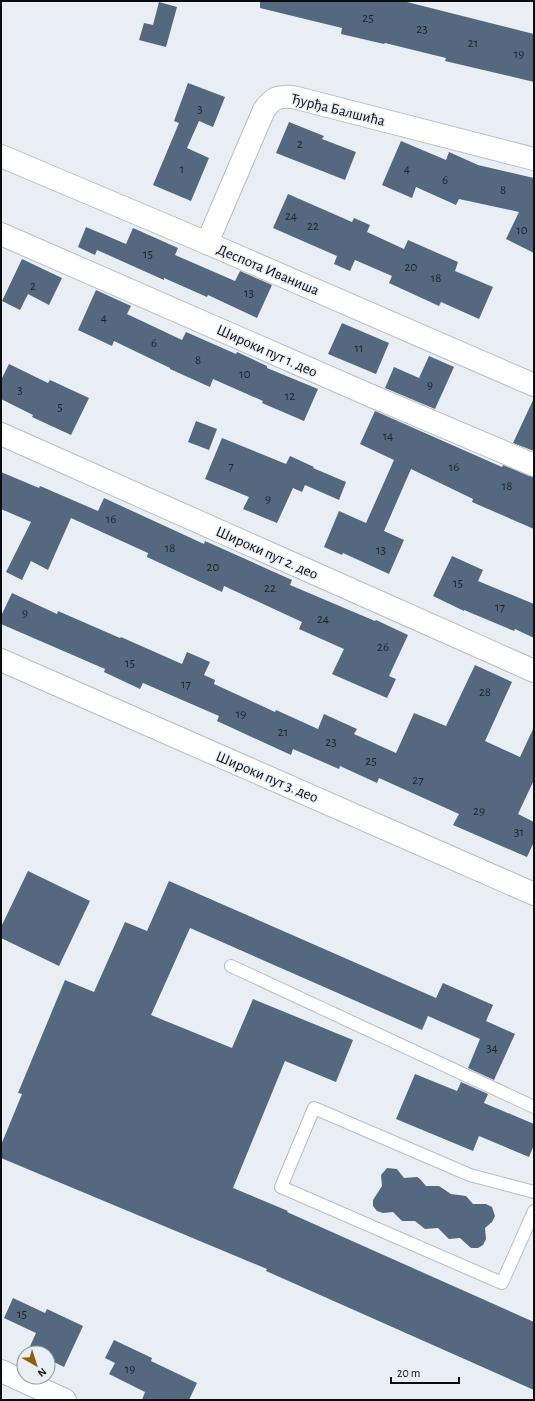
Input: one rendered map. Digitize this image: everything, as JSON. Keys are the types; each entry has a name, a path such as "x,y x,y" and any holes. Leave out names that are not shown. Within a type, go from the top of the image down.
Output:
{"street":[{"name":"Ђурђа Балшића","path":"207,243 264,110 271,100 281,96 293,97 534,159"},
{"name":"Деспота Иваниша","path":"1,156 207,243 534,385"},
{"name":"Широки пут 1. део","path":"1,234 359,391 534,464"},
{"name":"Широки пут 2. део","path":"1,434 534,671"},
{"name":"Широки пут 3. део","path":"1,660 534,894"},
{"path":"1,1371 65,1400"}],"lane":[{"path":"231,966 534,1107"},
{"path":"534,1192 470,1175 314,1108 281,1187 502,1283 534,1210"}],"building":[{"path":"260,1 403,1 534,34 534,82 445,61 446,58 341,34 342,28 260,8"},
{"path":"159,2 177,7 166,47 139,40 144,23 153,25"},
{"path":"188,83 225,97 213,127 199,121 187,148 209,158 191,201 153,185 179,123 174,121"},
{"path":"289,122 324,136 322,139 356,152 345,180 276,153"},
{"path":"401,141 446,160 449,152 478,165 534,178 534,253 506,239 519,212 459,199 456,205 416,187 412,198 382,185"},
{"path":"288,194 352,222 354,218 370,225 367,232 404,249 408,240 458,262 455,271 493,287 479,319 441,302 439,306 389,283 392,276 355,260 350,271 334,264 337,256 273,228"},
{"path":"86,227 126,244 133,228 178,248 175,255 235,281 240,271 272,285 257,318 208,295 207,297 164,278 164,280 97,250 95,255 78,247"},
{"path":"22,259 62,278 49,305 28,294 20,310 2,301"},
{"path":"96,290 131,306 127,314 182,340 186,332 236,354 237,352 267,366 267,368 318,389 304,421 262,403 263,401 213,379 210,387 114,341 112,346 78,330"},
{"path":"342,323 389,343 376,374 328,354"},
{"path":"429,356 454,367 435,409 385,388 394,367 419,378"},
{"path":"9,364 48,383 50,380 89,398 71,435 32,417 33,415 1,399 1,380"},
{"path":"534,398 534,451 513,443"},
{"path":"375,411 502,467 503,465 534,477 534,529 472,502 473,499 411,469 384,531 404,540 389,574 343,553 342,555 324,547 339,511 366,523 394,460 360,444"},
{"path":"196,421 217,429 209,450 188,442"},
{"path":"222,438 286,464 290,456 346,482 339,500 305,485 302,492 293,488 277,523 243,509 249,497 205,479"},
{"path":"1,472 39,488 40,486 98,511 104,498 204,544 205,541 292,580 290,585 375,621 376,620 408,635 389,676 396,679 387,698 332,674 344,649 299,629 302,622 224,586 222,592 147,557 148,553 71,518 48,570 31,561 22,580 6,572 31,522 1,509"},
{"path":"452,556 483,570 478,581 534,604 534,638 515,629 514,631 464,611 433,596"},
{"path":"12,593 57,614 58,611 182,664 187,652 210,662 204,675 215,680 214,684 275,712 276,710 318,729 324,714 357,729 354,734 396,753 414,713 446,726 475,665 512,682 485,741 520,757 534,727 534,780 518,814 534,822 534,842 527,857 453,825 459,814 379,778 377,783 340,766 339,769 293,749 291,755 217,721 219,716 143,683 140,689 104,672 105,669 1,624 1,616"},
{"path":"28,871 90,901 59,966 1,938 1,927"},
{"path":"169,881 436,998 443,983 493,1005 486,1021 515,1034 494,1080 468,1068 480,1039 428,1016 422,1030 190,928 151,1015 232,1048 253,999 353,1040 336,1082 285,1061 233,1188 288,1211 287,1212 534,1322 534,1390 266,1271 267,1269 1,1158 1,1145 22,1094 18,1093 65,980 94,992 125,922 147,931"},
{"path":"415,1074 457,1091 461,1082 488,1094 484,1103 534,1124 534,1145 529,1157 479,1136 473,1151 396,1119"},
{"path":"387,1168 397,1169 404,1178 417,1177 426,1186 439,1186 451,1194 466,1196 473,1204 486,1204 492,1207 495,1216 492,1222 485,1228 486,1239 483,1245 478,1248 471,1248 460,1238 449,1239 438,1228 425,1229 415,1221 402,1221 393,1212 383,1213 377,1211 373,1206 373,1200 382,1186 381,1175"},
{"path":"13,1298 45,1313 47,1309 83,1326 64,1367 56,1363 56,1345 31,1345 36,1333 4,1318"},
{"path":"114,1340 152,1358 151,1361 197,1383 189,1400 142,1400 145,1392 109,1374 115,1363 105,1358"}]}
